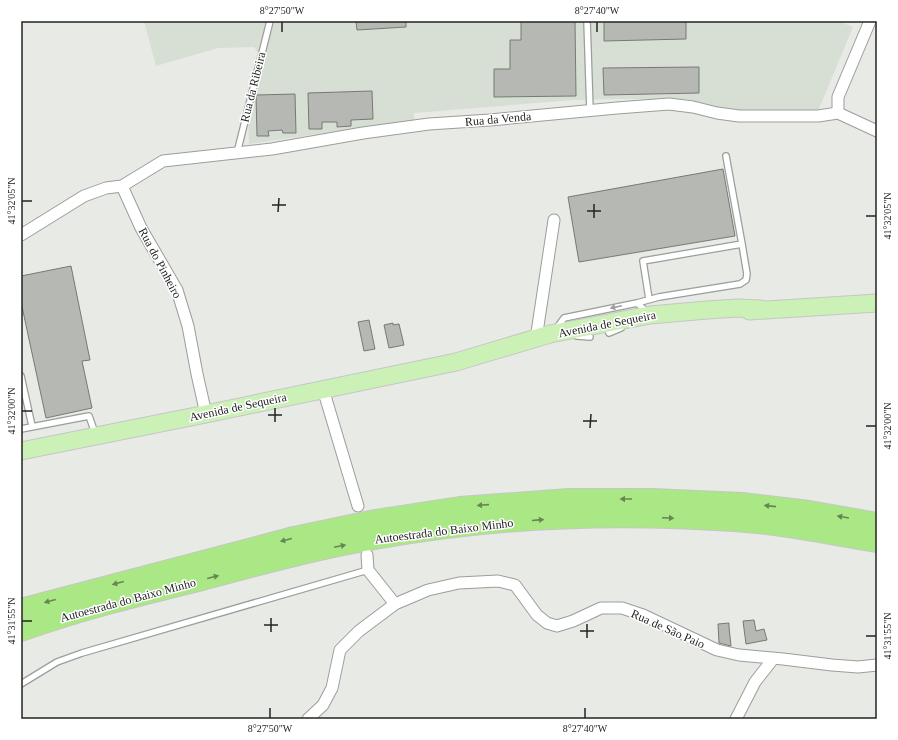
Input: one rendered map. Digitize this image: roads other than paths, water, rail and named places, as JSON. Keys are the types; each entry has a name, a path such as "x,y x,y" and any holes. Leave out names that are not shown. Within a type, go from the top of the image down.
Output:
{"highway":[{"name":"Autoestrada do Baixo Minho","path":"21,609 294,538 375,520 460,507 569,499 652,499 742,503 809,511 877,523"},
{"name":"Autoestrada do Baixo Minho","path":"21,631 42,623 135,597 295,556 381,538 470,525 568,517 736,521 806,529 877,542"}],"main road":[{"name":"Avenida de Sequeira","path":"456,362 486,359 609,333 727,313 877,303"},
{"name":"Avenida de Sequeira","path":"21,450 206,414 456,362 553,332 650,307 707,310 738,308 761,310"}],"street":[{"path":"838,114 838,97 867,22"},
{"name":"Rua da Venda","path":"122,186 163,161 272,149 363,133 429,124 669,104 739,116 818,116 838,114 877,131"},
{"path":"21,236 84,196 106,188 122,186"},
{"name":"Rua do Pinheiro","path":"122,186 141,228 176,290 188,326 196,374 206,414"},
{"path":"553,332 554,220"},
{"path":"323,389 358,506"},
{"path":"367,555 368,570 395,604"},
{"name":"Rua de São Paio","path":"308,719 323,705 332,688 340,650 359,631 395,604 428,590 459,583 498,581 515,585 537,615 547,623 557,626 573,621 601,608 622,608 643,615 717,650 739,655 773,659 783,658 858,667 877,665"},
{"path":"736,719 755,682 773,659"}],"lane":[{"name":"Rua da Ribeira","path":"237,153 270,21"},
{"path":"587,21 590,111"},
{"path":"590,337 553,332 564,318 637,303 650,307 740,284 746,280 747,274 726,156"},
{"path":"609,333 625,326 641,322 650,307 642,261 742,244"},
{"path":"637,303 650,307"},
{"path":"21,376 32,426"},
{"path":"21,429 89,416 96,436"},
{"path":"21,684 57,662 82,653 368,570"}]}
